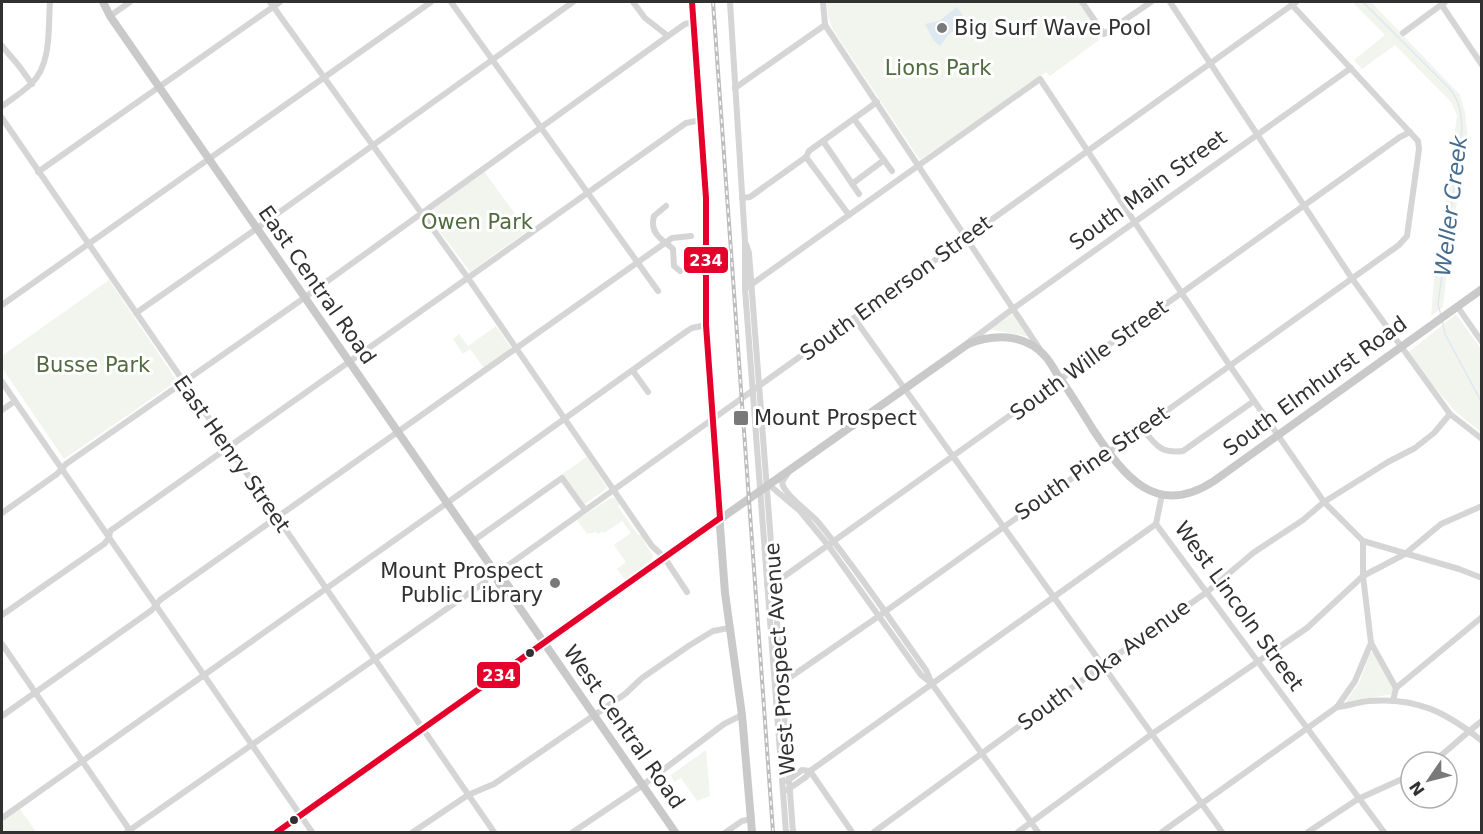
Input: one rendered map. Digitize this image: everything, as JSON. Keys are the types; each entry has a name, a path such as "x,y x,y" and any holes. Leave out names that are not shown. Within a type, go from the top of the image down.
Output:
{"main road":[{"name":"East Central Road","path":"96,2 110,16"},
{"name":"East Central Road","path":"103,2 159,88 497,578 500,574 513,594 513,598 544,643"},
{"path":"692,2 707,214 706,325 712,419 729,627 742,715 752,832"},
{"name":"South Elmhurst Road","path":"1162,495 1192,493 1207,486 1482,289"},
{"name":"South Main Street","path":"277,832 903,387 968,344 980,339 1005,336 1024,342 1043,354"},
{"path":"1043,354 1108,452 1132,481 1162,495"},
{"name":"West Central Road","path":"544,643 675,832"}],"street":[{"path":"2,106 32,84 42,69 46,55 50,2"},
{"path":"110,16 130,2"},
{"path":"38,172 159,88 272,4 280,2"},
{"path":"2,305 431,2"},
{"path":"451,2 658,291"},
{"path":"136,314 573,2"},
{"path":"633,2 645,18 668,36"},
{"path":"730,2 748,288 765,487 781,495 831,543 885,612 926,670 932,684 1038,832"},
{"path":"823,2 825,25 1043,354"},
{"path":"1082,2 1104,34 1150,2"},
{"path":"1170,2 1351,277 1450,414 1482,439"},
{"path":"1294,3 1410,132"},
{"name":"South Emerson Street","path":"497,578 585,510 1294,3"},
{"path":"1403,33 1443,3 1482,65"},
{"path":"272,4 468,278 660,560 687,592"},
{"path":"2,513 66,464 304,297 668,36 686,24 694,22"},
{"path":"735,88 825,25"},
{"path":"2,46 32,84"},
{"name":"South Main Street","path":"968,344 1014,308 1352,68"},
{"path":"748,288 1040,79 1230,366 1324,502 1363,541 1482,578"},
{"path":"742,198 750,197 877,102"},
{"name":"East Henry Street","path":"2,118 494,832"},
{"path":"854,119 892,171"},
{"path":"2,615 104,544 111,530 686,123 701,120"},
{"name":"South Wille Street","path":"767,585 775,583 1410,132"},
{"name":"South Pine Street","path":"779,685 885,612 1351,277 1399,245 1407,236 1419,149 1418,141 1410,132"},
{"path":"823,141 859,194"},
{"path":"806,157 849,215"},
{"path":"852,184 884,160"},
{"path":"666,206 652,220 656,233 664,244 673,249 674,266 680,271"},
{"path":"2,716 156,606 160,600 674,237 691,236"},
{"path":"1454,309 1482,342"},
{"path":"854,318 1222,832"},
{"path":"2,818 683,334 692,328 706,325"},
{"path":"633,371 648,392"},
{"path":"2,382 312,832"},
{"path":"2,410 15,401"},
{"path":"1142,428 1154,444 1162,449 1172,452 1183,451 1254,401"},
{"name":"South I Oka Avenue","path":"874,832 1207,592 1253,553 1303,520 1324,502 1415,448 1434,433 1450,414"},
{"path":"792,468 782,480 783,489 811,514 879,616 921,675 932,684"},
{"path":"473,541 562,478 585,510"},
{"name":"West Prospect Avenue","path":"765,487 775,583 783,784 793,832"},
{"name":"West Prospect Avenue","path":"765,487 767,585 789,779 786,790 786,832"},
{"path":"768,504 772,498 781,495"},
{"name":"West Lincoln Street","path":"1162,495 1156,524 1384,832"},
{"path":"1018,832 1152,734 1307,628 1363,576 1405,554 1441,524 1482,506"},
{"path":"786,790 1156,524"},
{"path":"1363,541 1363,576 1371,643 1396,688"},
{"path":"485,582 490,565"},
{"path":"2,644 130,832 485,582 497,578"},
{"path":"1393,701 1396,688 1482,618"},
{"path":"413,832 468,795 493,785 595,716 668,659 713,631 729,627"},
{"path":"1162,832 1337,707 1355,681 1371,643"},
{"path":"1337,707 1366,702 1417,703 1449,717 1482,741"},
{"path":"573,832 643,785 724,724 742,715"},
{"path":"1449,750 1468,730 1482,721"},
{"path":"783,784 802,770 810,771 852,832"},
{"path":"1308,832 1358,799 1399,780"},
{"path":"726,832 743,820 751,819"}],"green space":[{"name":"Lions Park","path":"827,2 1080,2 1098,29 1095,35 1099,40 1050,76 1046,72 920,160 833,30 828,16"},
{"name":"Weller Creek","path":"1352,2 1371,2 1460,95 1465,112 1468,138 1450,243 1443,307 1431,316 1435,267 1440,251 1457,115 1451,102 1395,45 1362,69 1354,60 1385,35"},
{"name":"Owen Park","path":"484,171 527,231 470,272 427,214"},
{"name":"Busse Park","path":"109,280 177,381 64,459 2,368 2,356"},
{"path":"1013,314 1031,337 989,329"},
{"path":"1456,314 1481,349 1481,432 1455,411 1409,352"},
{"path":"496,326 511,348 484,368 470,349 463,354 453,339 459,334 468,346"},
{"path":"587,457 607,488 584,505 562,474"},
{"path":"612,497 620,503 618,507 638,535 642,535 653,556 625,580 617,569 626,562 614,545 631,533 622,521 604,533 602,531 598,534 596,532 587,534 576,519"},
{"path":"1373,652 1393,688 1392,694 1347,703 1360,681 1370,653"},
{"path":"706,750 710,796 697,801 681,778 674,782 671,775"},
{"path":"20,809 36,832 2,832 2,822"}],"shaded area":[{"name":"Big Surf Wave Pool","path":"957,7 967,22 949,34 940,46 934,41 925,24 939,21"}],"waterway":[{"name":"Weller Creek","path":"1363,2 1449,88 1459,107 1462,129 1438,304 1441,316"},
{"name":"Weller Creek","path":"1442,320 1445,334 1482,403"}],"railway":[{"path":"713,2 773,832"}],"transit line":[{"name":"234","path":"692,2 706,198 706,325 720,518"},
{"name":"234","path":"277,832 720,518"}],"place":[{"name":"Big Surf Wave Pool","path":"942,28"},
{"name":"Mount Prospect","path":"741,418"},
{"name":"Mount Prospect Public Library","path":"555,583"}]}
